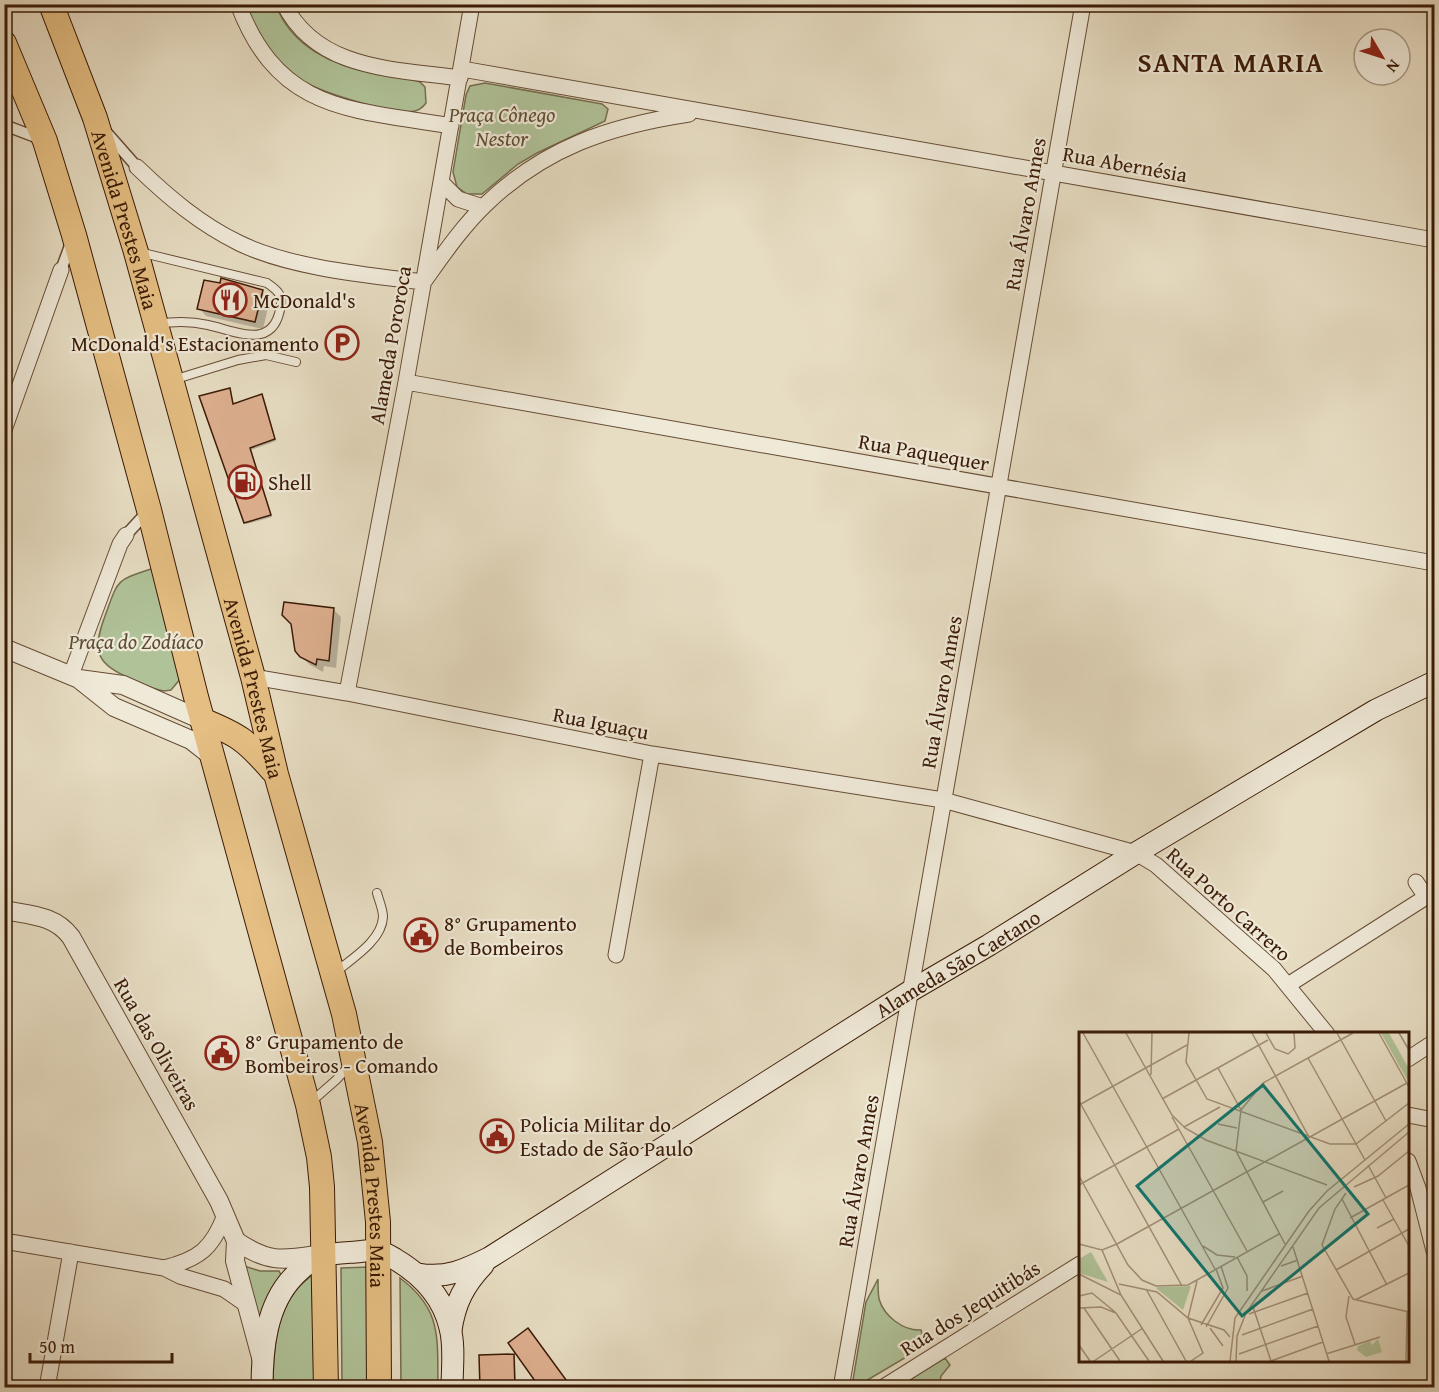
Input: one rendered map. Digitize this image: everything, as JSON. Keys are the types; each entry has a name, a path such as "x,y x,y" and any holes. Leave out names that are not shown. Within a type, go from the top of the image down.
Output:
{"highway":[{"name":"Avenida Prestes Maia","path":"51,4 95,118 136,252 253,677 276,774 334,973 355,1059 370,1142 379,1251 379,1388"},
{"path":"4,43 45,141 74,235 149,510 202,720 308,1105 319,1157 324,1254 326,1388"},
{"path":"202,720 233,732 245,740 276,774"}],"main road":[{"name":"Alameda São Caetano","path":"418,1274 435,1277 449,1275 489,1258 912,990 1136,853 1376,710 1434,682"},
{"path":"262,1388 265,1337 281,1294 293,1277 314,1259 324,1254 379,1251 418,1274 433,1290 451,1330 452,1388"},
{"name":"Alameda São Caetano","path":"451,1330 454,1310 460,1295 474,1274 489,1258"}],"street":[{"path":"238,4 247,30 266,60 280,74 304,91 331,104 452,126"},
{"path":"284,4 295,24 306,36 337,56 373,66 461,74 702,112"},
{"name":"Alameda Pororoca","path":"347,693 406,382 472,4"},
{"name":"Rua Álvaro Annes","path":"841,1388 1083,4"},
{"path":"95,118 137,167 177,204 206,225 241,244 304,264 423,282 483,207 524,172 573,145 622,126 702,112"},
{"name":"Rua Abernésia","path":"702,112 1434,240"},
{"path":"4,125 45,141"},
{"path":"441,182 458,199 483,207"},
{"path":"4,430 74,235"},
{"name":"Rua Paquequer","path":"406,382 1434,563"},
{"path":"75,677 120,544 149,510"},
{"path":"4,648 75,677 123,685 202,720"},
{"path":"75,677 114,707 190,740 214,758"},
{"name":"Rua Iguaçu","path":"253,677 347,693 652,754 943,800"},
{"path":"616,955 652,754"},
{"name":"Rua Porto Carrero","path":"943,800 1136,853 1156,865 1274,969 1324,1032"},
{"path":"1288,985 1426,897 1416,882"},
{"name":"Rua das Oliveiras","path":"4,910 44,917 64,928 183,1136 225,1215 236,1241 235,1261 262,1362"},
{"path":"1409,1058 1434,1042"},
{"path":"1409,1115 1434,1120"},
{"path":"1409,1166 1418,1188 1434,1251"},
{"path":"164,1268 197,1257 218,1233 225,1215"},
{"path":"4,1241 164,1268 180,1276 224,1289 247,1305"},
{"path":"236,1241 252,1251 273,1259 324,1254"},
{"path":"47,1388 71,1252"},
{"name":"Rua dos Jequitibás","path":"882,1388 1079,1265"}],"lane":[{"path":"136,252 267,283 277,290 281,298 279,316 264,334 251,336 193,322 174,321 156,325"},
{"path":"172,380 238,360 266,355 296,362"},
{"path":"334,973 374,939 382,925 383,914 377,893"},
{"path":"308,1105 355,1059"}],"green space":[{"path":"245,5 276,5 292,32 315,52 329,59 359,70 420,82 425,87 426,103 415,111 391,110 356,101 309,84 293,74 270,51"},
{"name":"Praça Cônego Nestor","path":"485,83 602,104 608,109 605,121 518,164 482,194 467,194 457,187 453,172 466,95 470,86"},
{"name":"Praça do Zodíaco","path":"154,568 181,678 171,690 164,691 133,680 111,668 100,656 98,648 101,629 116,588 125,579"},
{"path":"238,1264 260,1271 279,1271 281,1275 271,1290 256,1325"},
{"path":"369,1267 368,1387 342,1387 341,1268"},
{"path":"312,1275 314,1387 273,1388 275,1349 284,1310 290,1298"},
{"path":"400,1278 414,1290 431,1314 437,1340 438,1387 401,1387"},
{"path":"878,1279 879,1299 885,1311 901,1325 921,1330 925,1346 859,1385 853,1380 866,1302"},
{"path":"945,1358 950,1365 941,1376 939,1387 898,1387"}],"building":[{"name":"McDonald's","path":"221,278 263,290 255,322 197,309 204,280 220,283"},
{"name":"Shell","path":"230,388 233,404 262,394 275,439 250,448 271,515 244,523 199,396"},
{"path":"284,602 334,608 329,661 317,659 316,665 300,657 295,651 291,624 282,615"},
{"path":"528,1328 572,1388 540,1388 508,1343"},
{"path":"514,1354 515,1388 480,1388 479,1355"}],"place":[{"name":"McDonald's","path":"230,300"},
{"name":"McDonald's Estacionamento","path":"342,343"},
{"name":"Shell","path":"245,482"},
{"name":"8° Grupamento de Bombeiros","path":"421,935"},
{"name":"8° Grupamento de Bombeiros - Comando","path":"222,1053"},
{"name":"Policia Militar do Estado de São Paulo","path":"497,1136"}],"district":[{"name":"SANTA MARIA","path":"1231,62"}]}
